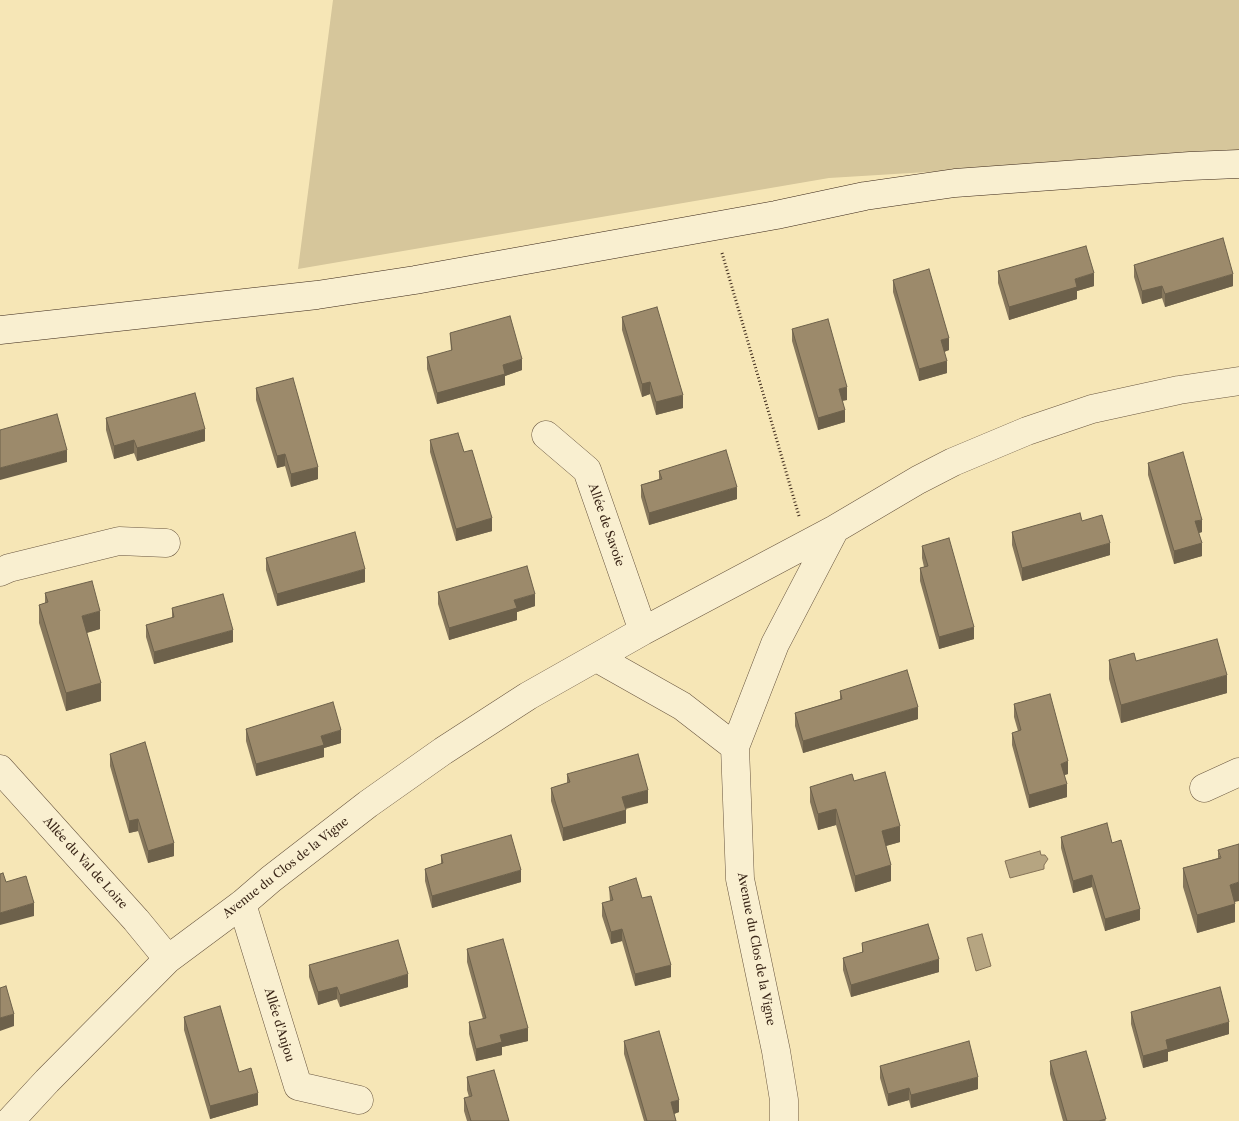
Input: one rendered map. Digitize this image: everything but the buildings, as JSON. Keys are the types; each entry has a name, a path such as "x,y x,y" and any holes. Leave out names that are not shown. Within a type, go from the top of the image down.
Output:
{"street":[{"path":"0,330 227,306 347,291 776,215 865,196 955,184 1239,164"},
{"name":"Avenue du Clos de la Vigne","path":"10,1121 47,1080 168,959 242,904 272,878 404,777 528,696 643,631 835,529 918,480 954,462 1027,431 1092,410 1179,390 1239,381"},
{"name":"Allée de Savoie","path":"546,435 587,470 643,631"},
{"name":"Avenue du Clos de la Vigne","path":"784,1121 784,1100 776,1051 740,879 735,746 775,644 835,529"},
{"path":"0,572 9,568 119,541 166,543"},
{"path":"596,658 674,701 735,746"},
{"name":"Allée du Val de Loire","path":"0,769 136,920 168,959"},
{"path":"1204,788 1239,772"},
{"name":"Allée d'Anjou","path":"242,904 298,1086 359,1100"}],"path":[{"path":"720,244 807,543"}],"shaded area":[{"path":"333,0 1239,0 1239,153 829,178 298,269"},
{"path":"1040,851 1041,855 1045,855 1048,859 1044,869 1010,878 1005,861"},
{"path":"982,934 991,966 976,971 967,938"}]}
